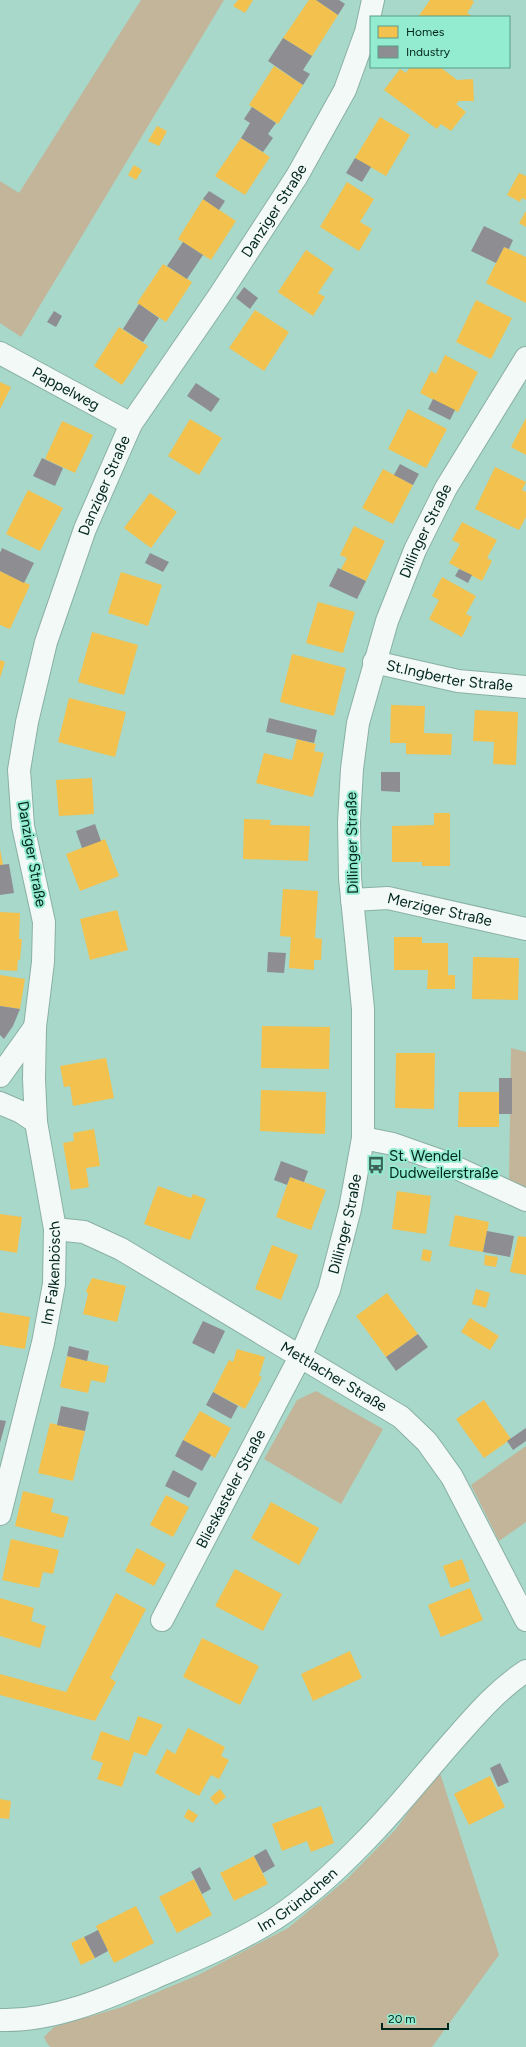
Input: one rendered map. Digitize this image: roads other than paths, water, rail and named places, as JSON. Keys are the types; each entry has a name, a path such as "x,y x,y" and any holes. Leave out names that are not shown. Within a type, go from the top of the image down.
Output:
{"street":[{"name":"Danziger Straße","path":"35,1027 43,962 44,922 23,826 19,770 27,722 46,642 85,529 131,424 219,296 297,176 345,90 366,32 373,0"},
{"name":"Pappelweg","path":"0,353 131,424"},
{"name":"Dillinger Straße","path":"300,1357 329,1290 350,1210 363,1138 363,1009 350,878 349,822 352,769 358,722 387,621 415,550 446,488 526,358"},
{"name":"St.Ingberter Straße","path":"374,662 458,681 526,687"},
{"name":"Merziger Straße","path":"352,900 388,898 526,929"},
{"path":"0,1076 35,1027"},
{"name":"Im Falkenbösch","path":"0,1514 44,1343 54,1284 55,1228 36,1122 34,1079 35,1027"},
{"path":"0,1103 21,1112 36,1122"},
{"path":"363,1138 393,1144 444,1162 526,1200"},
{"name":"Mettlacher Straße","path":"55,1228 84,1232 121,1249 401,1417 428,1442 452,1477 526,1620"},
{"name":"Blieskasteler Straße","path":"162,1620 300,1357"},
{"name":"Im Gründchen","path":"0,2020 13,2020 61,2012 117,1994 205,1956 276,1918 322,1882 365,1841 482,1708 510,1682 526,1672"}],"place":[{"name":"St. Wendel Dudweilerstraße","path":"376,1165"}]}
